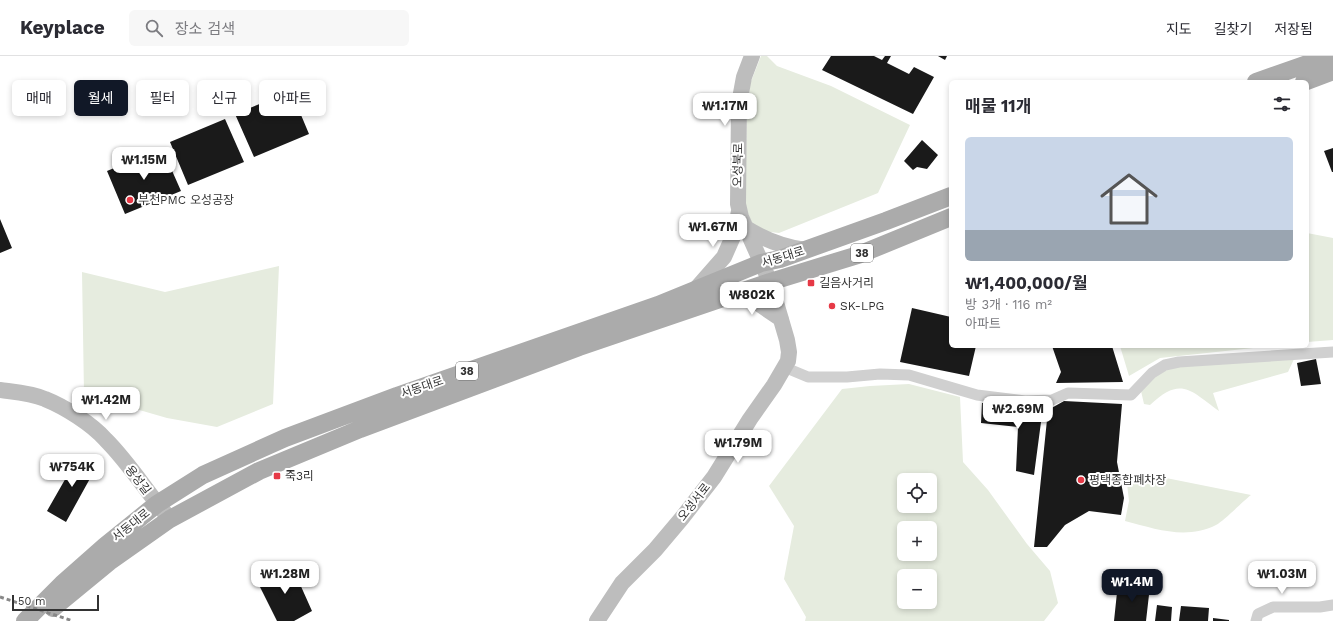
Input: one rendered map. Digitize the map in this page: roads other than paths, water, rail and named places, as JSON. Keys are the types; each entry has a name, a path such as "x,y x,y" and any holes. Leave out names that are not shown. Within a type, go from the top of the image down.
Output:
{"main road":[{"path":"1262,80 1330,56"},
{"path":"1309,80 1333,71"},
{"name":"서동대로","path":"25,621 68,579 105,546 157,504 203,475 286,438 397,396 658,305 761,263 780,259 806,250 949,197"},
{"name":"서동대로","path":"42,621 56,606 109,562 170,519 259,471 360,429 579,347 770,282 858,255 949,218"}],"street":[{"name":"오성북로","path":"739,207 739,104 744,77 752,56"},
{"name":"오성서로","path":"597,621 622,583 655,550 714,477 750,418 774,385 788,362 789,352 770,282 746,228 739,207"},
{"path":"695,290 724,257 735,232 739,207"},
{"path":"746,228 764,239 791,248 806,250"},
{"path":"729,297 750,300 781,319"},
{"path":"784,367 808,377 846,377 880,374 909,375 977,395 1025,401 1052,400 1068,393 1131,395 1152,373 1165,365 1179,362 1333,352"},
{"name":"용성길","path":"0,390 18,392 45,399 66,410 89,425 106,440 170,519"},
{"path":"1256,621 1258,614 1273,607 1320,607 1333,605"}],"railway":[{"path":"0,597 73,621"}],"place":[{"name":"부천PMC 오성공장","path":"130,200"},
{"name":"길음사거리","path":"811,283"},
{"name":"SK-LPG","path":"832,306"},
{"name":"죽3리","path":"277,476"},
{"name":"평택종합폐차장","path":"1081,480"}]}
